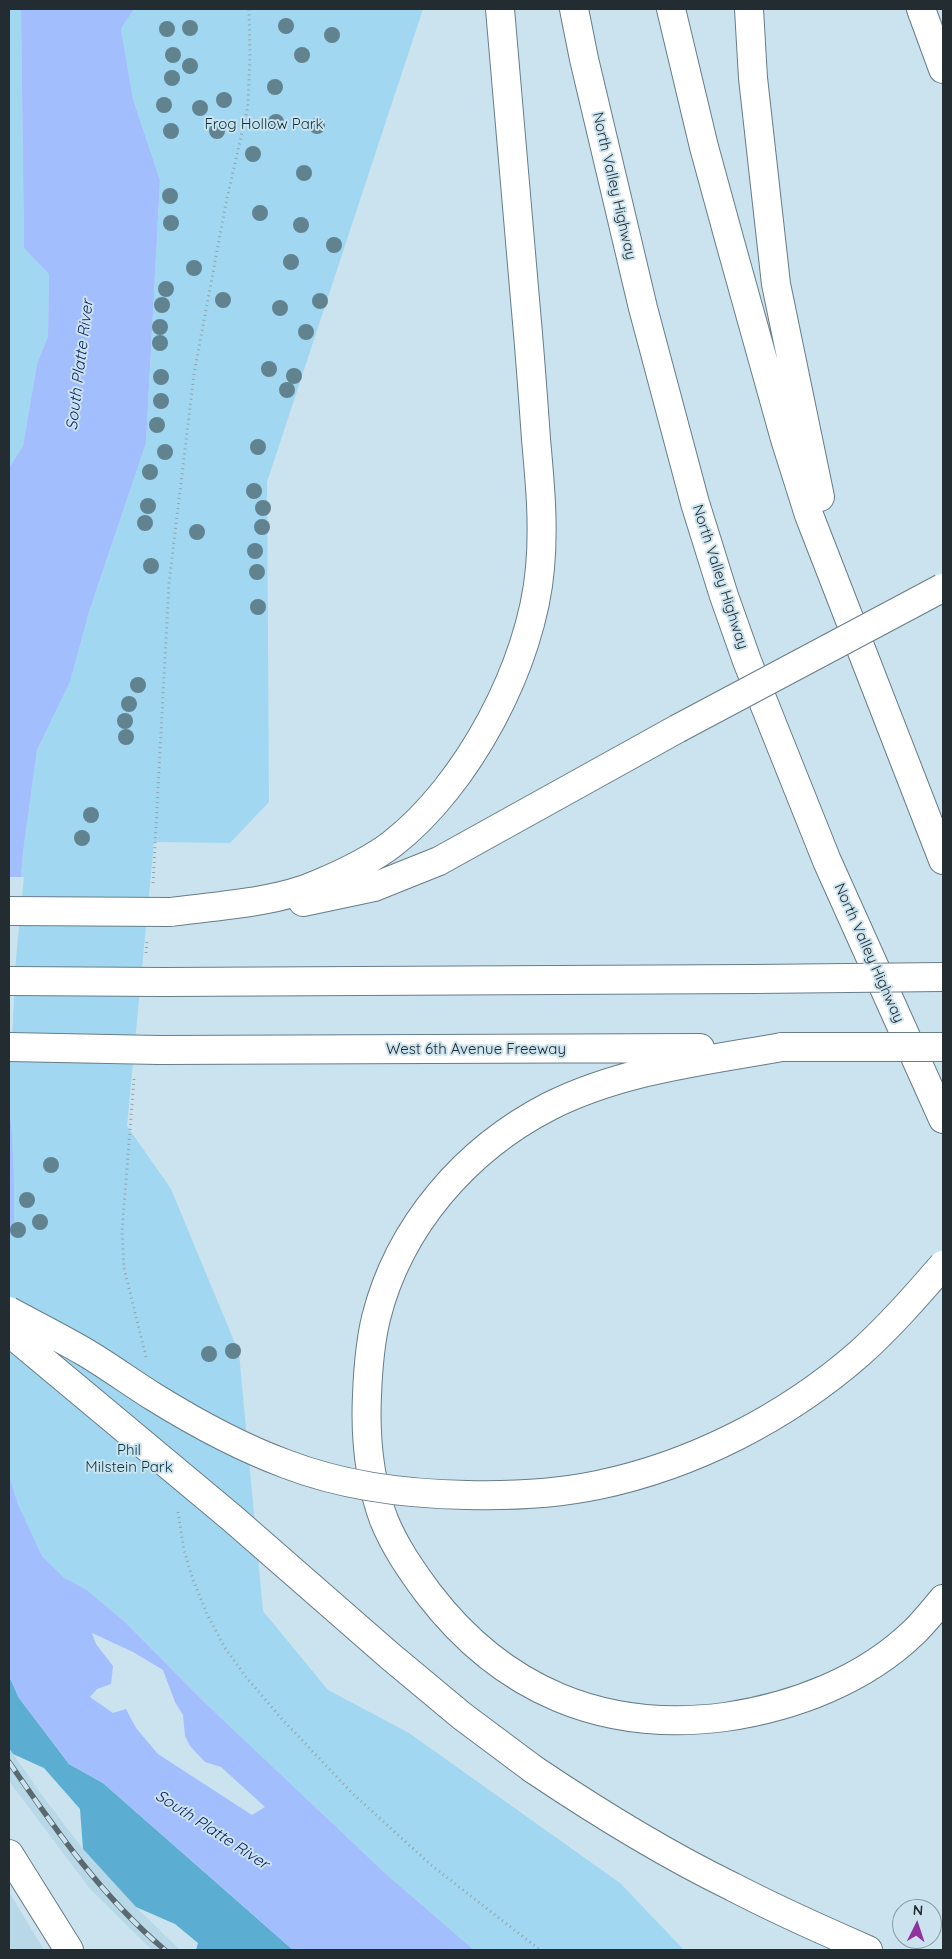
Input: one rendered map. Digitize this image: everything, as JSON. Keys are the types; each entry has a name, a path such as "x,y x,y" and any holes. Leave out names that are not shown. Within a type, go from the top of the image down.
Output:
{"main road":[{"path":"170,912 267,899 315,886 359,865 392,844 425,813 453,781 499,704 516,666 538,590 542,528 528,334 500,9"},
{"name":"North Valley Highway","path":"574,9 643,308 696,503 724,596 747,661 827,860 943,1119"},
{"path":"671,9 704,147 785,438 809,516 943,860"},
{"path":"749,9 753,78 776,284 841,599"},
{"path":"921,9 943,69"},
{"path":"9,911 170,912 292,904 374,887 439,861 677,729 942,588"},
{"path":"9,981 164,982 943,977"},
{"name":"West 6th Avenue Freeway","path":"9,1047 159,1050 943,1046"},
{"path":"782,1047 664,1067 582,1091 548,1107 519,1124 488,1146 444,1189 425,1212 406,1241 395,1264 376,1316 371,1344 366,1408 370,1469 378,1500 385,1522 399,1550 416,1577 441,1609 486,1654 532,1686 571,1703 613,1715 663,1719 710,1719 753,1713 804,1699 850,1678 886,1656 915,1631 943,1599"},
{"path":"9,1311 84,1352 152,1396 202,1425 286,1464 326,1477 380,1488 437,1495 492,1496 545,1493 598,1485 672,1463 756,1426 810,1392 858,1354 904,1310 943,1265"},
{"path":"9,1332 232,1518 390,1656 462,1716 533,1769 594,1809 658,1847 732,1887 868,1950"},
{"path":"9,1854 69,1950"}],"shaded area":[{"path":"9,1676 19,1698 69,1764 103,1783 293,1950 196,1950 198,1943 175,1924 136,1907 83,1849 80,1809 44,1768 13,1754 9,1748"},
{"path":"9,1748 83,1849 136,1907 180,1950 152,1950 90,1889 9,1781"},
{"path":"9,1892 44,1950 9,1950"}],"green space":[{"path":"9,9 21,9 24,248 49,274 48,336 37,364 23,446 9,468"},
{"path":"134,9 423,9 267,482 269,802 230,843 154,842 127,1126 171,1189 239,1353 263,1611 328,1690 409,1733 620,1883 684,1950 474,1950 386,1874 202,1700 126,1623 87,1590 64,1579 42,1556 18,1504 9,1475 9,1240 14,1228 9,1060 14,958 23,853 37,750 70,682 89,612 146,443 160,180 133,99 121,29"}],"water":[{"name":"South Platte River","path":"21,9 134,9 121,29 133,99 160,180 146,443 89,612 70,682 37,750 23,853 14,958 9,1060 9,468 23,446 37,364 48,336 49,274 24,248"},
{"path":"9,1107 12,1132 14,1228 9,1240"},
{"name":"South Platte River","path":"9,1475 18,1504 42,1556 64,1578 87,1590 126,1623 202,1700 386,1874 474,1950 293,1950 103,1783 69,1764 19,1698 9,1676","holes":["92,1633 133,1652 163,1670 175,1702 183,1715 185,1736 190,1746 205,1762 221,1767 265,1807 252,1815 158,1754 136,1728 126,1709 113,1713 90,1697 97,1689 111,1684 113,1666 96,1644"]}],"pier":[{"path":"9,877 24,877 16,958 11,1060 9,1062"}],"railway":[{"path":"9,1762 62,1837 100,1885 165,1950"}],"park label":[{"name":"Frog Hollow Park","path":"264,124"},
{"name":"Phil Milstein Park","path":"129,1458"}]}
